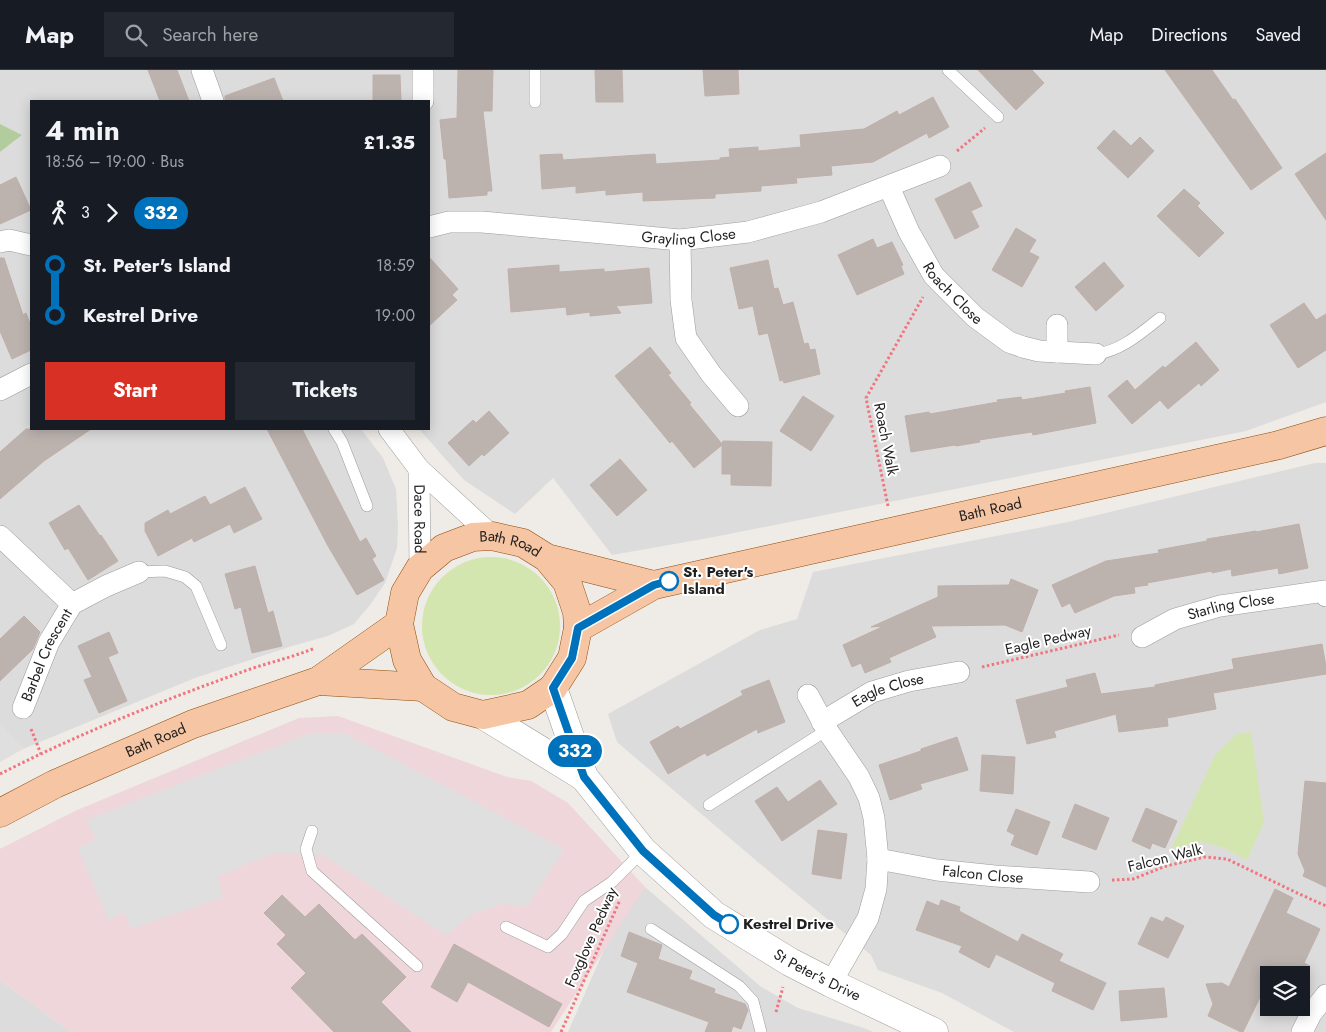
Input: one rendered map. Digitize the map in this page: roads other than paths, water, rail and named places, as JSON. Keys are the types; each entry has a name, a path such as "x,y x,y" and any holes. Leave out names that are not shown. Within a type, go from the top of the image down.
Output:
{"main road":[{"name":"Bath Road","path":"578,628 654,585 1269,447 1326,431"},
{"name":"Bath Road","path":"548,558 567,582 577,612 578,628 572,658 553,688 528,706 483,715 453,707 424,687 407,660 399,624 405,593 420,568 444,548 473,537 492,536 523,543 548,558 654,585"},
{"name":"Bath Road","path":"0,813 55,784 193,724 318,681 399,624"},
{"name":"Bath Road","path":"318,681 424,687"}],"street":[{"path":"202,70 213,100"},
{"path":"423,70 423,100"},
{"name":"Grayling Close","path":"430,227 449,222 482,222 680,240 748,232 821,212 940,166"},
{"name":"Roach Close","path":"889,186 909,232 934,276 975,317 1009,342 1023,347 1039,351 1096,354"},
{"path":"0,242 10,240 30,245"},
{"path":"680,240 681,300 686,338 711,374 738,406"},
{"path":"1057,325 1057,352"},
{"path":"0,390 30,375"},
{"name":"Dace Road","path":"390,430 419,469 492,536"},
{"name":"Dace Road","path":"419,469 420,568"},
{"name":"Barbel Crescent","path":"0,536 72,604"},
{"name":"Barbel Crescent","path":"23,708 48,642 72,604 106,586 139,572"},
{"name":"Starling Close","path":"1142,637 1175,619 1220,606 1326,593"},
{"name":"Eagle Close","path":"825,726 872,692 909,681 959,672"},
{"name":"St Peter's Drive","path":"553,688 584,777 643,851 714,915 790,962 831,984 934,1032"},
{"path":"808,695 825,726 859,777 869,798 874,818 878,859 876,889 868,918 831,984"},
{"name":"St Peter's Drive","path":"483,715 584,777"},
{"name":"Falcon Close","path":"878,859 937,870 1089,882"},
{"path":"1302,1032 1311,1014 1326,995"}],"lane":[{"path":"535,70 535,102"},
{"path":"948,70 998,118"},
{"path":"1096,354 1108,353 1129,341 1160,318"},
{"path":"335,430 342,442 367,506"},
{"path":"139,572 165,571 185,577 196,586 221,645"},
{"path":"708,805 825,726"},
{"path":"312,831 306,849 312,871 417,966"},
{"path":"506,927 548,947 562,934 584,901 612,882 643,851"},
{"path":"651,929 739,986 754,1001 761,1032"}],"place":[{"name":"St. Peter's Island","path":"669,581"},
{"name":"Kestrel Drive","path":"729,924"}]}
